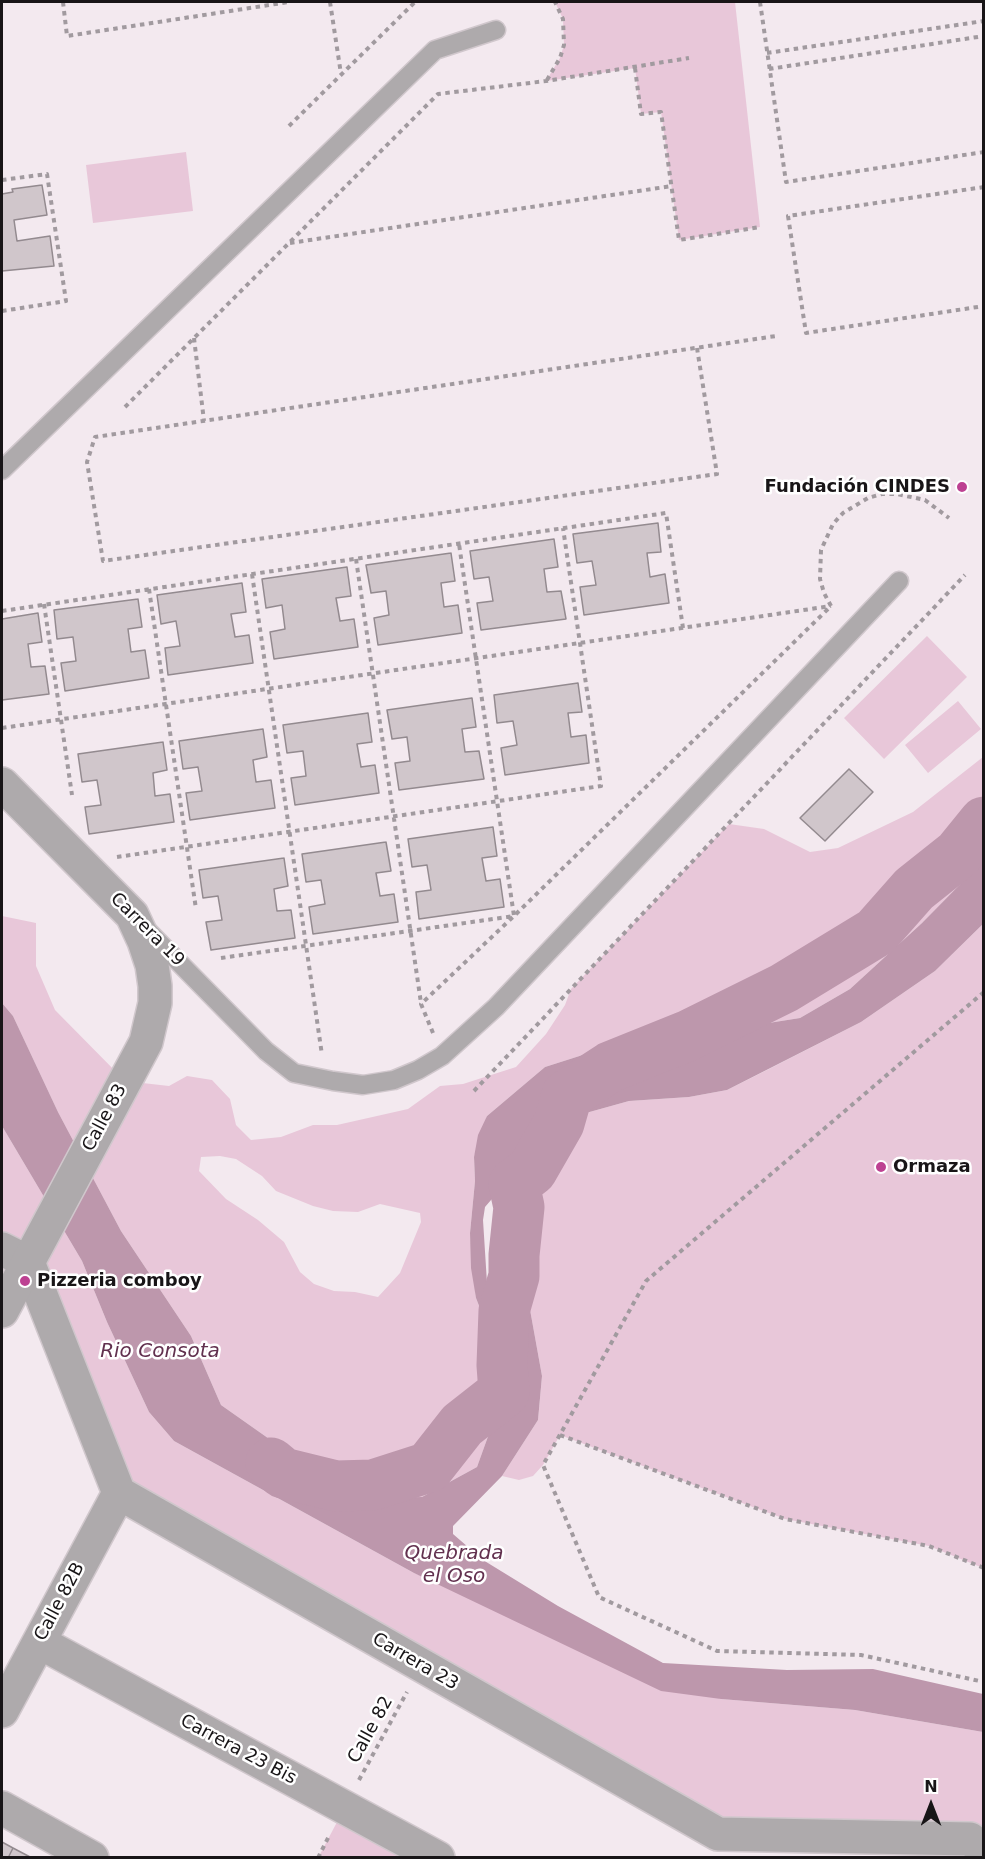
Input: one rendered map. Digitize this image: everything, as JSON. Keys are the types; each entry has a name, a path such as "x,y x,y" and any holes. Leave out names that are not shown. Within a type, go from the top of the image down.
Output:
{"street":[{"name":"Carrera 19","path":"2,784 132,915"},
{"name":"Calle 83","path":"2,1311 24,1249 146,1042 154,1003 152,965 132,915"},
{"path":"24,1249 119,1493"},
{"name":"Calle 82B","path":"2,1712 119,1493"},
{"name":"Carrera 23","path":"119,1493 422,1665 715,1846 970,1839 984,1850"},
{"name":"Carrera 23 Bis","path":"39,1642 438,1857"},
{"path":"2,1808 92,1857"}],"lane":[{"path":"2,470 435,50 496,30"},
{"path":"326,1080 363,1085 394,1080 442,1056 496,1007 899,580"},
{"name":"Carrera 19","path":"132,915 266,1051 294,1073 326,1080"}],"path":[{"path":"63,2 67,36 289,2"},
{"path":"330,2 341,74"},
{"path":"289,126 415,2"},
{"path":"546,81 560,58 564,45 563,19 555,2"},
{"path":"759,2 786,182 984,152"},
{"path":"767,52 984,21"},
{"path":"770,69 984,36"},
{"path":"124,407 438,94 546,81 689,58"},
{"path":"635,68 641,114 661,112 679,240 760,227"},
{"path":"2,180 47,174 66,301 2,311"},
{"path":"289,243 672,186"},
{"path":"984,187 789,216 806,333 984,306"},
{"path":"697,348 717,474 103,561 87,462 95,437 776,336"},
{"path":"194,338 204,421"},
{"path":"831,606 820,579 821,550 833,524 849,509 868,498 882,494 897,494 925,500 948,518"},
{"path":"2,610 666,513 683,628"},
{"path":"114,857 601,786 563,528"},
{"path":"459,543 514,916"},
{"path":"356,559 421,1004 442,1056"},
{"path":"252,574 326,1080"},
{"path":"474,1091 965,575"},
{"path":"149,589 195,909"},
{"path":"44,604 72,795"},
{"path":"2,728 831,606"},
{"path":"421,1004 831,606"},
{"path":"221,958 514,916"},
{"path":"984,992 646,1281 543,1465 599,1597 717,1651 861,1655 984,1682"},
{"path":"560,1435 785,1519 929,1546 984,1568"},
{"name":"Calle 82","path":"345,1807 422,1665"}],"shaded area":[{"path":"555,2 735,2 760,227 679,240 661,112 641,114 635,68 546,81 560,58 564,45 563,19"},
{"path":"186,152 193,211 93,223 86,165"},
{"path":"927,636 967,677 884,759 844,718"},
{"path":"958,701 981,729 928,773 905,745"},
{"path":"983,757 983,861 922,923 850,989 800,1018 659,1046 592,1052 545,1067 487,1116 474,1157 475,1181 470,1233 476,1298 502,1365 504,1392 477,1467 422,1497 369,1498 336,1486 221,1405 191,1336 121,1231 58,1112 13,1016 2,1003 2,916 36,923 36,966 55,1010 125,1081 169,1086 187,1076 212,1080 230,1099 236,1125 251,1140 281,1137 313,1125 337,1125 408,1109 440,1086 463,1084 516,1067 546,1034 565,1005 571,989 729,824 764,829 810,852 838,848 913,812","holes":["220,1156 236,1159 262,1176 276,1191 313,1206 333,1211 358,1212 380,1204 420,1213 421,1222 400,1273 378,1297 355,1292 334,1291 314,1284 300,1272 284,1242 258,1220 226,1199 199,1171 201,1157"]},
{"name":"Ormaza","path":"983,924 983,1568 929,1546 785,1519 560,1435 543,1465 533,1476 519,1480 502,1476 538,1420 542,1376 529,1304 527,1211 532,1170 543,1139 559,1123 568,1118 629,1101 689,1097 727,1090 861,1022 935,971"},
{"path":"2,1126 82,1261 107,1322 149,1412 174,1441 414,1573 721,1699 855,1710 983,1732 983,1850 718,1834 119,1493 2,1249"},
{"path":"345,1807 438,1858 318,1858"}],"water":[{"name":"Rio Consota","path":"983,861 983,924 935,971 861,1022 727,1090 689,1097 629,1101 568,1118 559,1123 543,1139 532,1170 527,1211 529,1304 542,1376 538,1420 502,1476 453,1526 453,1534 483,1560 558,1606 663,1663 787,1670 873,1669 983,1694 983,1732 855,1710 721,1699 661,1691 414,1573 174,1441 149,1412 107,1322 82,1261 2,1126 2,1003 13,1016 58,1112 121,1231 191,1336 221,1405 336,1486 369,1498 422,1497 477,1467 504,1392 502,1365 476,1298 471,1268 470,1233 475,1181 474,1157 478,1135 487,1116 545,1067 592,1052 659,1046 800,1018 850,989 922,923","holes":["514,1184 519,1192 514,1276 504,1310 487,1283 483,1220 485,1207 497,1193"]}],"building":[{"path":"42,185 47,215 14,220 17,241 50,236 54,266 2,271 2,194 13,192 12,189"},
{"path":"658,523 661,552 647,553 650,577 665,574 669,603 584,615 580,587 596,585 592,561 577,563 573,534"},
{"path":"554,539 558,567 544,569 547,592 561,591 566,619 481,630 477,603 493,601 489,577 474,579 470,551"},
{"path":"451,553 455,581 441,583 444,607 458,605 462,633 378,645 374,618 389,615 386,591 371,593 366,565"},
{"path":"347,567 351,596 336,598 340,621 354,619 358,647 274,659 270,632 285,629 282,605 266,608 262,579"},
{"path":"242,583 246,612 231,614 235,637 249,635 253,663 168,675 165,648 180,646 176,621 161,624 157,595"},
{"path":"138,599 142,627 128,629 131,652 145,650 149,678 65,691 61,663 76,661 73,637 57,639 54,610"},
{"path":"38,613 42,642 28,644 31,667 45,666 49,694 2,700 2,619"},
{"path":"578,683 582,712 568,713 571,737 586,735 589,763 505,775 501,748 517,745 513,721 497,723 494,695"},
{"path":"472,698 476,727 462,729 465,752 479,751 484,779 399,790 395,763 410,761 407,737 392,739 387,710"},
{"path":"368,713 372,742 357,744 361,767 375,765 379,793 295,805 291,778 306,776 303,751 287,753 283,725"},
{"path":"263,729 267,757 253,760 256,782 271,780 275,808 190,820 186,793 202,791 198,767 183,769 179,741"},
{"path":"163,742 167,770 153,773 155,796 170,794 174,822 89,834 85,807 101,805 97,780 82,782 78,754"},
{"path":"849,769 873,792 825,841 800,818"},
{"path":"493,827 497,856 482,858 486,881 500,879 504,907 419,919 416,892 431,890 427,865 412,867 408,839"},
{"path":"386,842 391,871 376,873 380,896 394,894 398,922 313,934 309,907 325,904 321,880 306,882 302,854"},
{"path":"284,858 288,886 274,889 277,911 291,910 295,938 211,950 206,922 222,920 218,896 203,898 199,870"},
{"path":"2,1842 13,1848 8,1858 2,1858"},
{"path":"13,1848 32,1858 8,1858"}],"waterway":[{"path":"271,1463 283,1473 336,1486 373,1485 429,1467 462,1425 504,1392 502,1365 504,1311 514,1276 519,1207 514,1184 532,1170 559,1123 567,1095 610,1067 687,1036 784,988 876,932 914,889 958,854 984,822"}],"place":[{"name":"Fundación CINDES","path":"962,487"},
{"name":"Ormaza","path":"881,1167"},
{"name":"Pizzeria comboy","path":"25,1281"}],"water label":[{"name":"Quebrada el Oso","path":"454,1566"}]}
